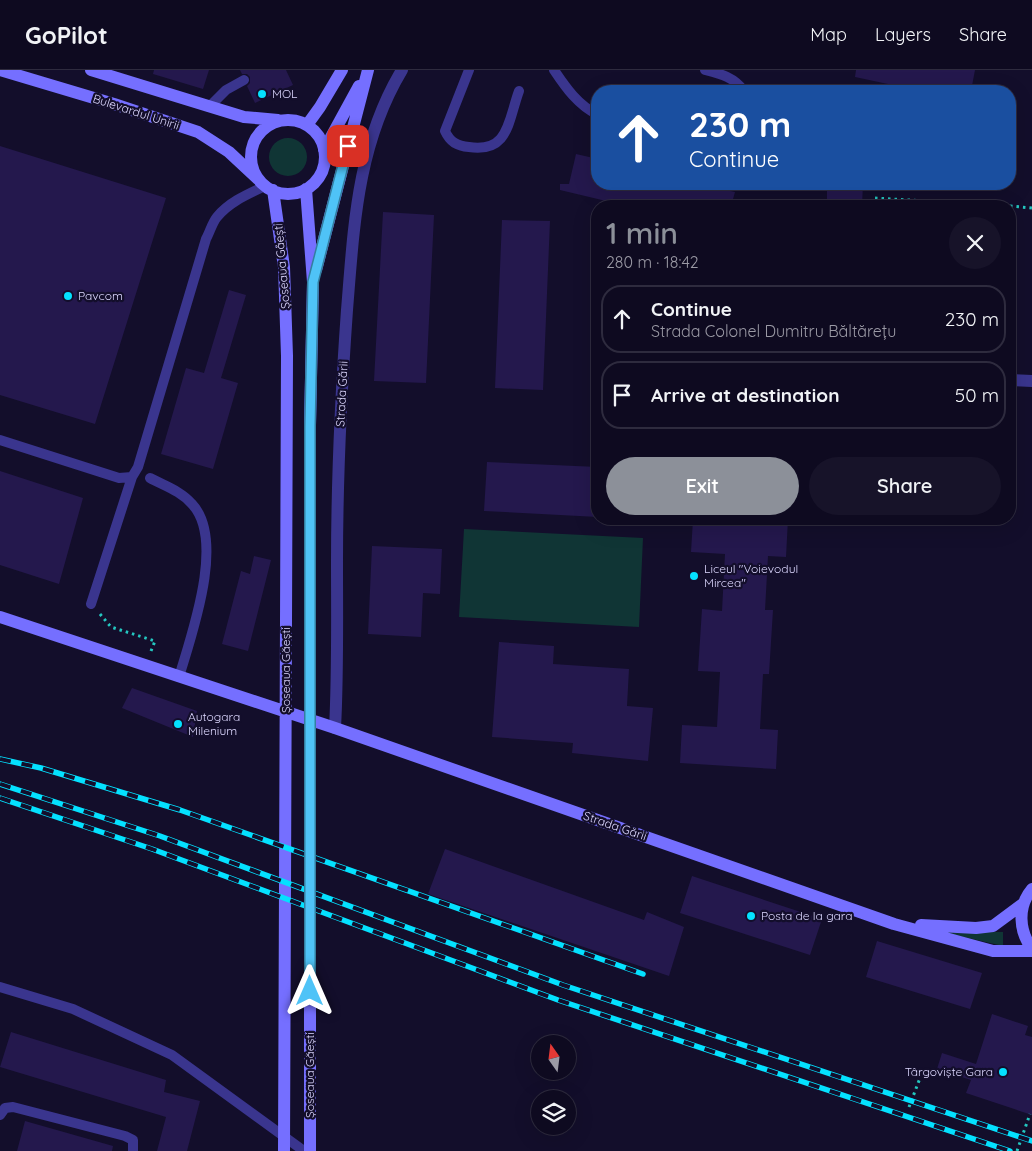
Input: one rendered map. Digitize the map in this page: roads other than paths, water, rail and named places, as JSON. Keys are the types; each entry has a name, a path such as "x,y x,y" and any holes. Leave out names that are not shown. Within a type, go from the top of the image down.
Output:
{"main road":[{"name":"Bulevardul Unirii","path":"0,70 114,104 198,132 228,152 266,185"},
{"path":"91,70 209,107 251,118 294,120 307,125 319,137 324,150 325,161 322,171 316,180 306,189 288,194 266,185 252,165 251,156 254,143 262,131 281,120"},
{"path":"307,125 342,70"},
{"path":"324,150 367,70"},
{"path":"313,282 367,70"},
{"name":"Șoseaua Găești","path":"266,185 281,244 285,286 287,629 284,1151"},
{"name":"Șoseaua Găești","path":"306,189 313,282 310,426 310,1151"},
{"name":"Strada Gării","path":"0,617 335,728 894,924 993,951 1032,950"},
{"name":"Strada Gării","path":"1032,889 1024,903 1021,916 1026,941 1032,950"},
{"name":"Strada Gării","path":"894,924 976,928 993,926 1024,903"}],"street":[{"name":"Strada Gării","path":"335,728 339,450 342,377 354,219 366,156 378,118 402,70"},
{"path":"1016,380 1032,381"}],"lane":[{"path":"469,70 445,131 449,140 460,146 481,149 495,146 503,138 519,91"},
{"path":"554,70 567,91 591,112"},
{"path":"705,70 722,74 739,85"},
{"path":"209,107 226,90 244,80"},
{"path":"91,604 132,477 138,467 206,239 217,218 234,202 266,185"},
{"path":"0,440 119,478 132,477"},
{"path":"150,478 180,493 194,505 204,535 205,573 198,613 178,677"},
{"path":"0,988 73,1009 172,1055 304,1151"},
{"path":"0,1115 5,1108 13,1107 125,1136 133,1140 133,1151"}],"railway":[{"path":"0,759 41,768 180,810 643,974"},
{"path":"0,784 160,836 563,985 1032,1141"},
{"path":"0,798 152,849 558,1000 1010,1151"}],"place":[{"name":"MOL","path":"262,94"},
{"name":"Pavcom","path":"68,296"},
{"name":"Liceul \"Voievodul Mircea\"","path":"694,576"},
{"name":"Autogara Milenium","path":"178,724"},
{"name":"Posta de la gara","path":"751,916"},
{"name":"Târgoviște Gara","path":"1003,1072"}]}
